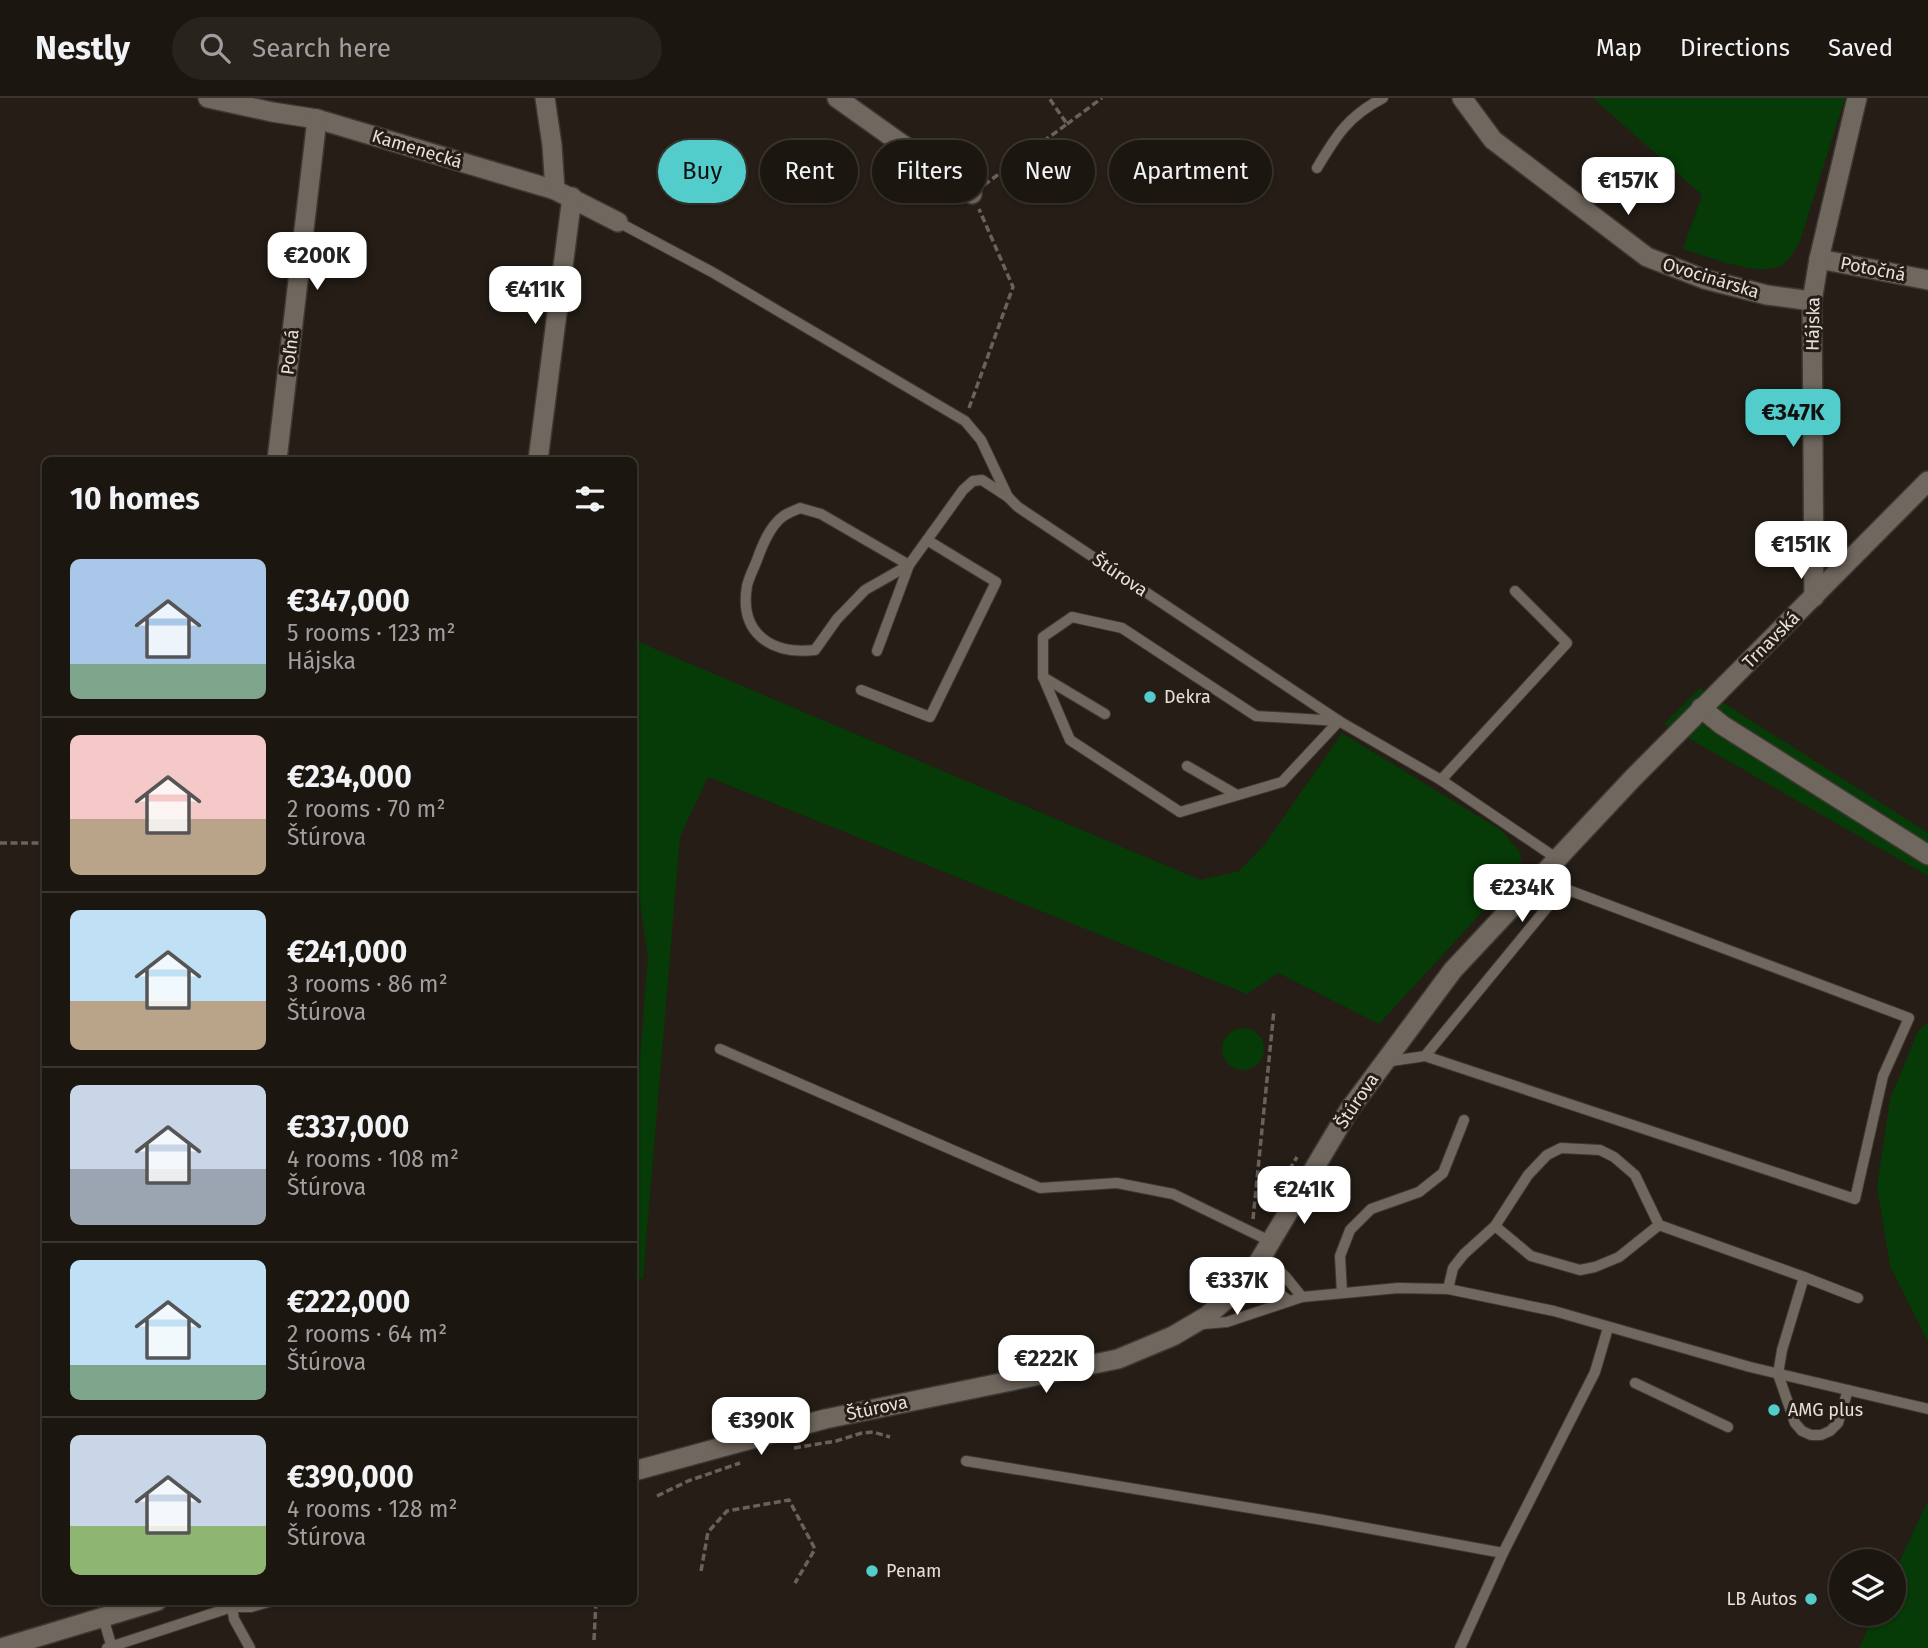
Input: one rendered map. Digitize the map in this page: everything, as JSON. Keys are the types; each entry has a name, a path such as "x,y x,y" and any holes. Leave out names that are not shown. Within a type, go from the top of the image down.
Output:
{"street":[{"name":"Kamenecká","path":"208,98 317,119 563,193 618,222"},
{"path":"538,457 563,193 545,98"},
{"path":"837,98 896,140"},
{"name":"Ovocinárska","path":"1462,98 1493,140 1647,257 1704,279 1767,295 1812,301"},
{"name":"Hájska","path":"1814,597 1812,301 1819,258 1857,98"},
{"name":"Poľná","path":"277,457 317,119"},
{"name":"Potočná","path":"1819,258 1928,281"},
{"name":"Trnavská","path":"1701,708 1928,481"},
{"path":"1701,708 1733,732 1928,855"},
{"name":"Štúrova","path":"637,1470 825,1419 1118,1359 1161,1342 1191,1326 1222,1303 1263,1257 1324,1150 1382,1063 1453,970 1556,858 1701,708"},
{"path":"1,1648 144,1605"}],"lane":[{"path":"1317,168 1336,135 1362,109 1383,98"},
{"path":"618,222 712,272 965,421 987,450 1008,497"},
{"name":"Štúrova","path":"927,540 963,490 973,481 982,480 1018,507 1339,721 1441,780 1556,858"},
{"path":"800,508 821,514 909,565 865,590 837,619 815,650 782,650 761,640 747,615 747,585 763,543 781,517 800,508"},
{"path":"861,690 930,717 996,582 927,540 909,565 877,651"},
{"path":"1441,780 1567,643 1515,591"},
{"name":"Štúrova","path":"1043,677 1043,637 1072,617 1122,628 1256,716 1339,721"},
{"path":"1043,677 1070,740 1180,812 1282,782 1339,721"},
{"path":"1043,677 1105,714"},
{"path":"1187,766 1237,795"},
{"path":"1382,1063 1425,1056 1855,1199 1883,1076 1909,1018 1563,888 1425,1056"},
{"path":"720,1049 1040,1188 1117,1183 1173,1194 1252,1232 1288,1300"},
{"path":"1342,1293 1340,1256 1350,1230 1371,1209 1419,1192 1443,1173 1464,1120"},
{"path":"1448,1289 1453,1268 1464,1254 1495,1226 1528,1175 1547,1155 1561,1148 1600,1150 1614,1157 1635,1175 1659,1225 1858,1298"},
{"path":"1495,1226 1531,1256 1580,1270 1619,1257 1659,1225"},
{"path":"1263,1257 1285,1276 1302,1297"},
{"path":"1804,1277 1782,1350 1778,1374 1795,1423 1802,1431 1811,1435 1830,1431 1838,1423 1848,1390"},
{"path":"1191,1326 1227,1322 1302,1297 1398,1288 1448,1289 1554,1311 1778,1374 1928,1409"},
{"path":"1460,1648 1503,1553 1595,1372 1608,1328"},
{"path":"1635,1383 1728,1427"},
{"path":"966,1461 1323,1520 1503,1553"},
{"path":"103,1617 110,1648 229,1605"},
{"path":"232,1605 234,1619 250,1648"},
{"path":"238,1605 258,1605"}],"path":[{"path":"1049,98 1067,124"},
{"path":"987,183 1102,98"},
{"path":"965,421 1013,287 976,203"},
{"path":"0,843 42,843"},
{"path":"1252,1232 1275,1010"},
{"path":"782,1451 862,1433 873,1432 890,1437"},
{"path":"657,1496 688,1481 746,1461"},
{"path":"701,1571 708,1532 727,1511 789,1500 815,1549 795,1583"},
{"path":"594,1640 596,1605"}],"green space":[{"path":"1593,98 1845,98 1800,241 1784,264 1770,269 1759,269 1683,249 1702,195"},
{"path":"637,641 1200,880 1239,871 1265,844 1342,733 1501,830 1521,853 1520,871 1379,1024 1278,973 1247,994 708,777 680,837 643,1279 637,1278 637,1094 648,957 637,884"},
{"path":"1700,688 1928,833 1928,876 1664,724"},
{"path":"1928,1022 1928,1342 1890,1266 1877,1187 1890,1099 1918,1031"},
{"path":"1243,1028 1258,1034 1264,1049 1258,1064 1243,1070 1228,1064 1222,1049 1228,1034"},
{"path":"1928,1500 1928,1648 1859,1648 1869,1626 1906,1626 1905,1549"}],"place":[{"name":"Dekra","path":"1150,697"},
{"name":"AMG plus","path":"1774,1410"},
{"name":"Penam","path":"872,1571"},
{"name":"LB Autos","path":"1811,1599"}]}
